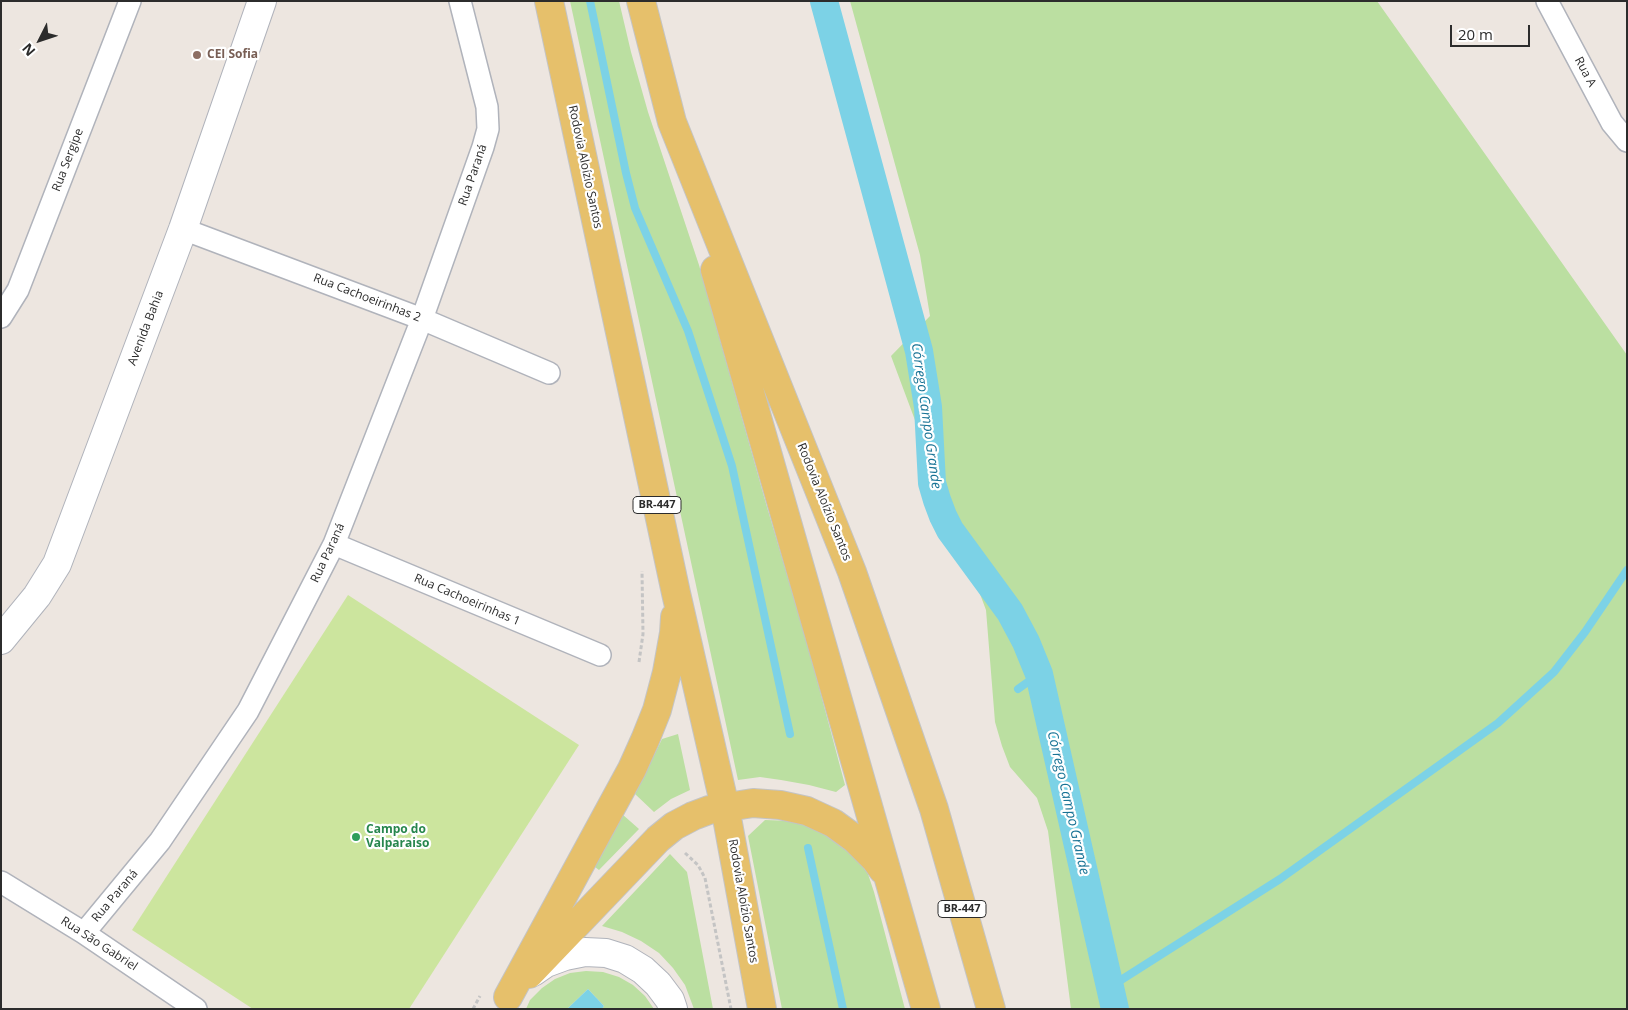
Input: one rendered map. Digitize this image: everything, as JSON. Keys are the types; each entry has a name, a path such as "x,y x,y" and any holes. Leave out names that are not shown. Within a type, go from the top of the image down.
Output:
{"main road":[{"name":"Rodovia Aloízio Santos","path":"549,1 676,593 725,807 762,1009"},
{"name":"Rodovia Aloízio Santos","path":"641,1 672,122 852,572 934,809 991,1009"},
{"path":"672,122 926,1009"},
{"path":"505,1005 646,740 657,710 667,672 674,633 676,593"},
{"path":"529,974 664,834 674,826 693,816 725,807 753,803 780,805 807,811 832,823 855,839 875,859 890,882"}],"street":[{"name":"Rua Sergipe","path":"1,317 18,290 130,1"},
{"name":"Avenida Bahia","path":"1,640 38,596 57,564 183,229 262,1"},
{"name":"Rua Paraná","path":"84,933 160,841 248,711 334,544 422,319 488,129 487,107 460,1"},
{"name":"Rua A","path":"1547,1 1612,123 1627,141"},
{"name":"Rua Cachoeirinhas 2","path":"183,229 422,319 550,373"},
{"name":"Rua Cachoeirinhas 1","path":"334,544 600,656"},
{"name":"Rua São Gabriel","path":"1,882 84,933 196,1009"},
{"path":"505,1005 529,974 546,963 565,956 586,952 606,954 626,960 643,970 658,984 670,1000 673,1009"}],"path":[{"path":"638,666 642,634 642,570"},
{"path":"664,834 698,865 705,878 731,1009"}],"green space":[{"path":"570,1 619,1 648,112 699,265 807,642 845,785 836,792 809,785 760,777 738,780"},
{"path":"850,1 1377,1 1627,355 1627,1009 1071,1009 1048,831 1037,798 1010,767 1002,746 995,722 986,610 891,356 930,316 920,255"},
{"name":"Campo do Valparaiso","path":"348,595 579,745 409,1009 253,1009 132,930"},
{"path":"678,734 690,790 671,799 654,812 635,794 662,739"},
{"path":"622,814 639,829 599,870 595,867"},
{"path":"765,820 792,821 819,830 857,858 868,874 874,892 905,1009 782,1009 748,836"},
{"path":"670,854 687,872 713,1009 694,1009 685,985 659,953 641,941 622,932 602,926"},
{"path":"586,971 603,972 619,977 633,985 645,996 654,1009 602,1009 604,1006 588,989 567,1009 526,1009 530,1000 555,979 570,973"}],"water":[{"path":"588,989 604,1006 602,1009 567,1009"}],"waterway":[{"path":"590,1 635,208 688,331 732,466 790,734"},
{"name":"Córrego Campo Grande","path":"824,1 919,351 928,407 932,483 943,516 950,530 1010,612 1026,642 1039,674 1115,1009"},
{"path":"1110,987 1280,879 1498,723 1554,672 1585,632 1627,570"},
{"path":"1018,689 1039,674"},
{"path":"808,848 843,1009"}],"place":[{"name":"CEI Sofia","path":"197,55"},
{"name":"Campo do Valparaiso","path":"356,837"}]}
